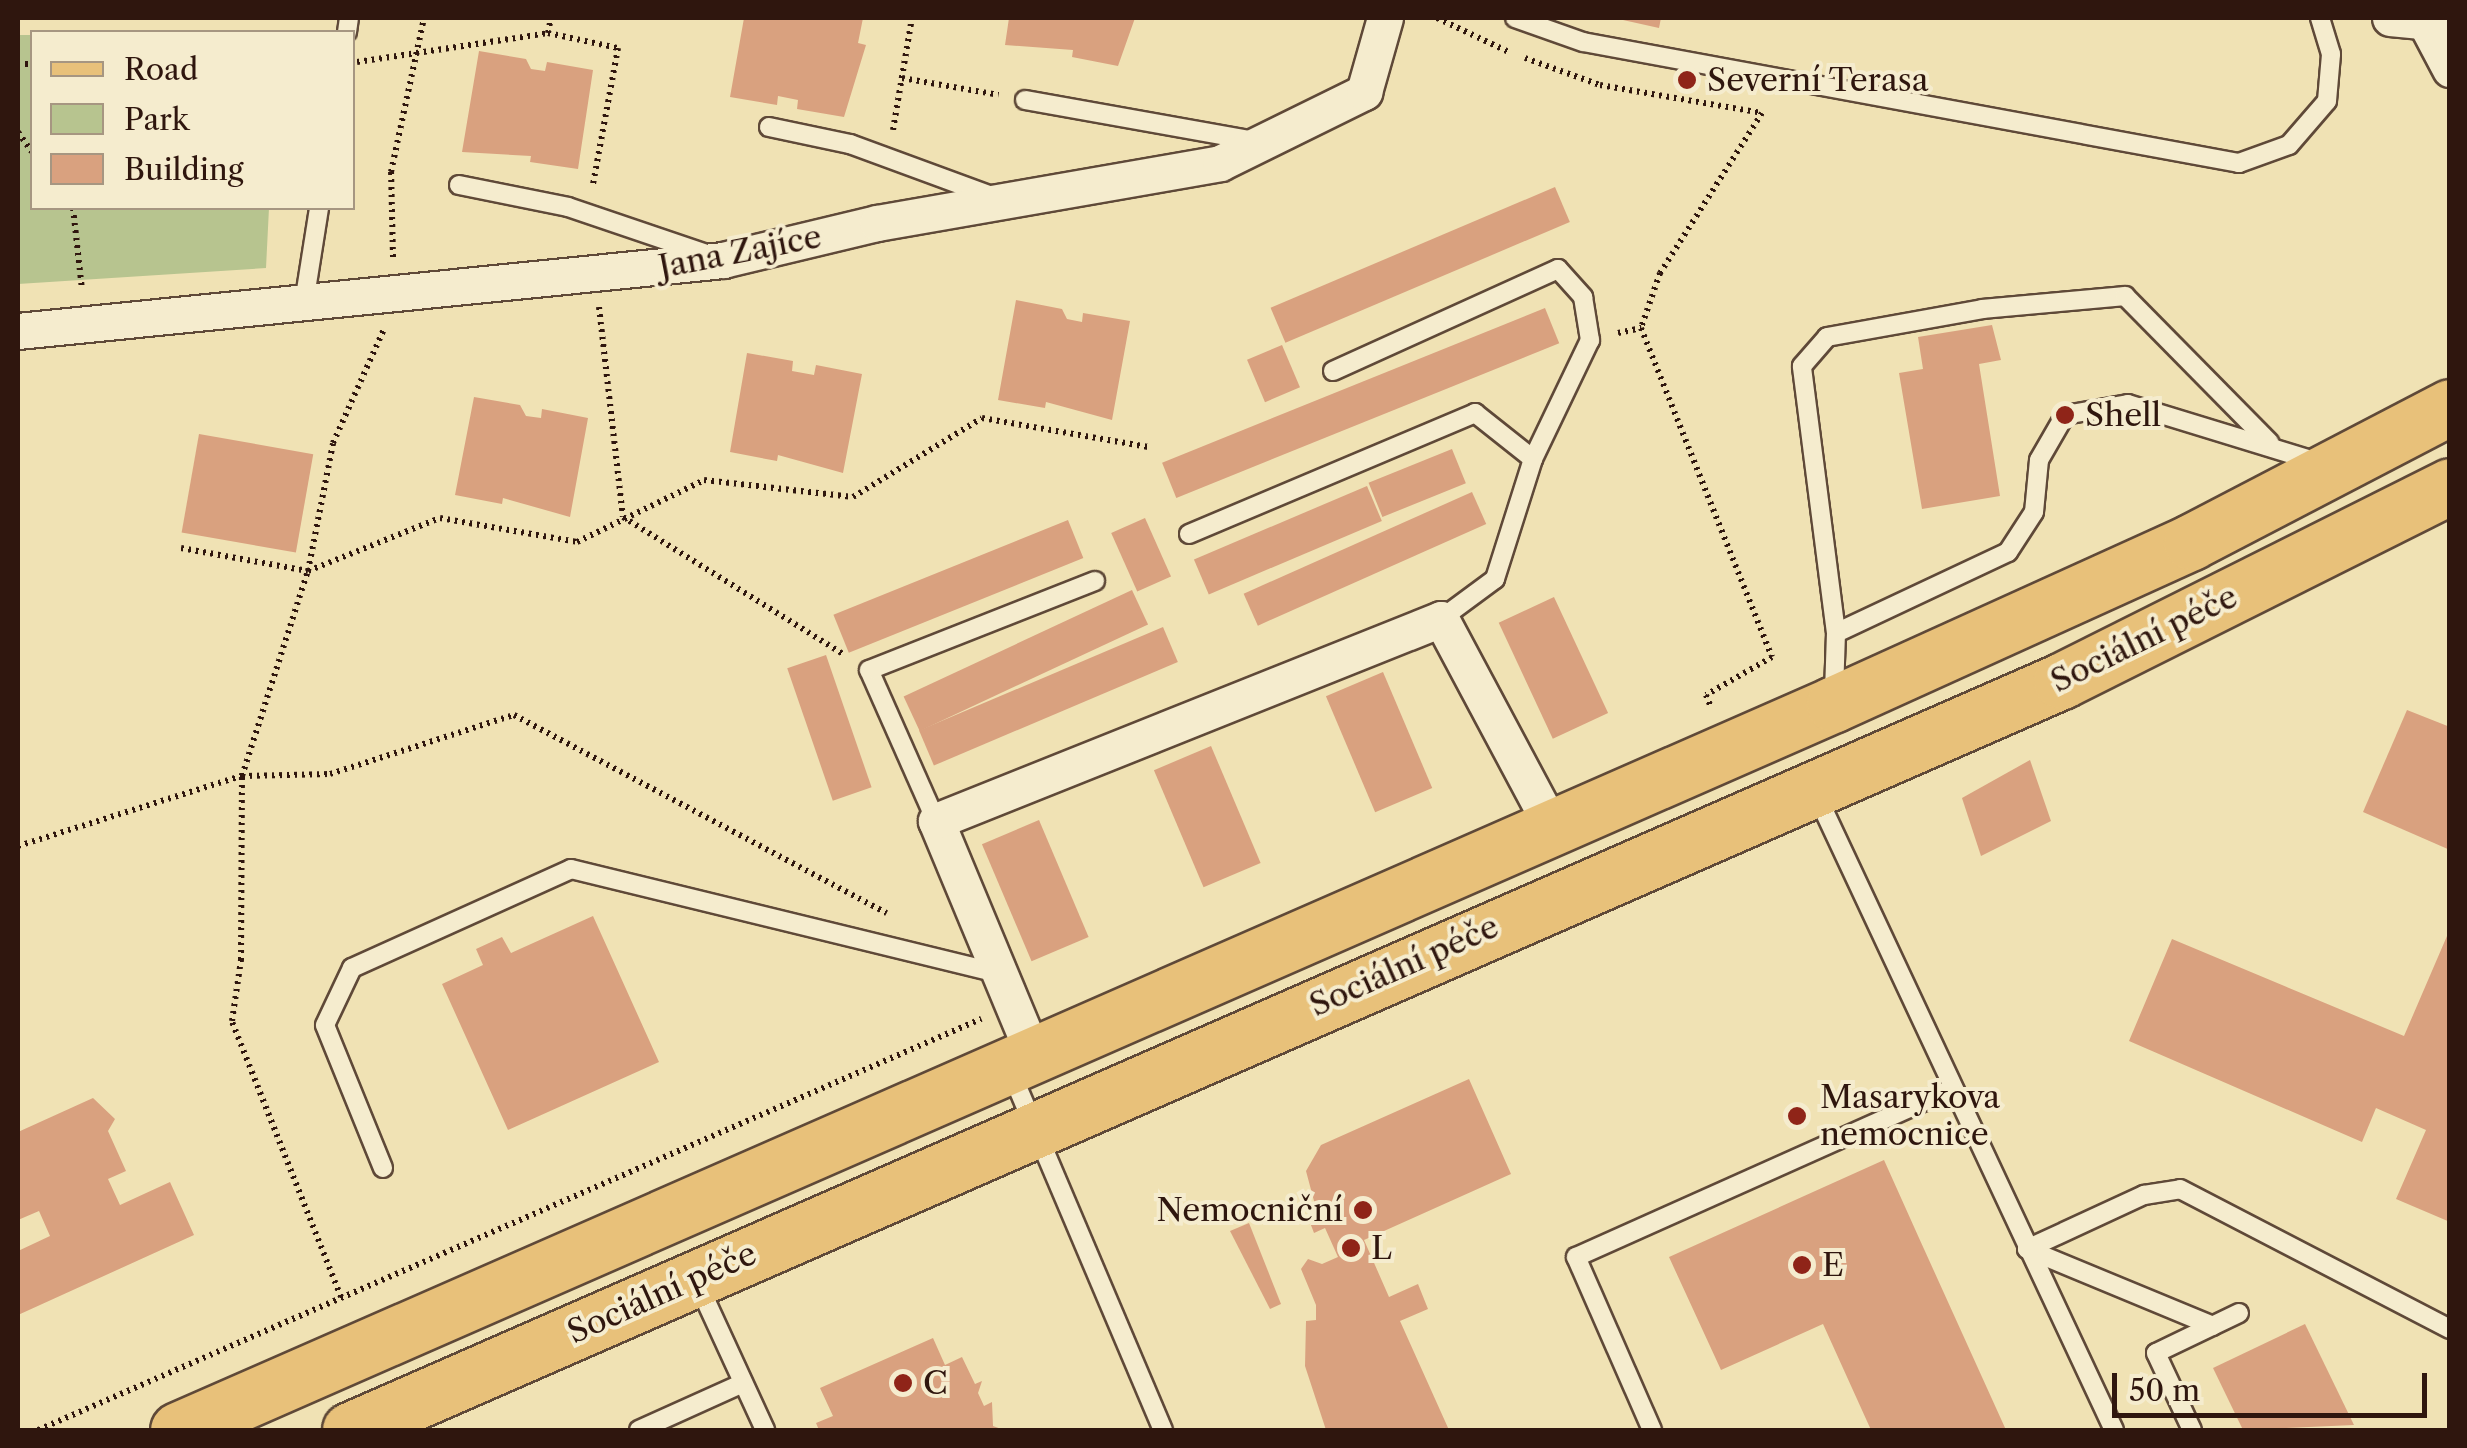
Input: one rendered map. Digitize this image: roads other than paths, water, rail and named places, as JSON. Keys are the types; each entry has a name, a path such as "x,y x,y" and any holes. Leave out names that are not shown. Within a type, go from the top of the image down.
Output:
{"main road":[{"name":"Sociální péče","path":"178,1430 1834,704 2336,469 2450,407"},
{"name":"Sociální péče","path":"350,1430 2061,680 2450,486"}],"street":[{"name":"Jana Zajíce","path":"18,332 398,298 723,260 1005,201 1220,163 1364,92 1385,18"},
{"path":"2421,21 2450,69"},
{"path":"1021,1061 1006,989 936,821 1441,619 1553,829"}],"lane":[{"path":"1516,18 1583,42 2239,163 2289,145 2327,101 2331,54 2320,18"},
{"path":"1025,100 1266,142"},
{"path":"770,127 888,158 1005,201"},
{"path":"458,186 587,213 723,260"},
{"path":"304,304 320,210"},
{"path":"1334,371 1558,269 1583,298 1590,340 1533,459 1495,579 1441,619"},
{"path":"1834,704 1836,633 1802,366 1827,337 1982,309 2125,296 2270,444"},
{"path":"1836,633 2008,552 2034,512 2039,460 2065,415 2128,404 2270,444 2336,469"},
{"path":"1189,534 1474,412 1533,459"},
{"path":"936,821 870,670 1095,581"},
{"path":"1812,786 1930,1050 2114,1430"},
{"path":"383,1168 325,1025 352,968 572,869 1006,989"},
{"path":"1021,1061 1032,1128 1163,1430"},
{"path":"1652,1430 1576,1257 1951,1089"},
{"path":"2027,1250 2144,1196 2180,1188 2450,1329"},
{"path":"2027,1250 2212,1326"},
{"path":"696,1278 765,1430"},
{"path":"2192,1430 2156,1353 2239,1313"},
{"path":"638,1430 743,1383"}],"place":[{"name":"Severní Terasa","path":"1687,80"},
{"name":"Shell","path":"2065,415"},
{"name":"Masarykova nemocnice","path":"1797,1116"},
{"name":"Nemocniční","path":"1363,1210"},
{"name":"L","path":"1351,1248"},
{"name":"E","path":"1802,1265"},
{"name":"C","path":"903,1383"}]}
